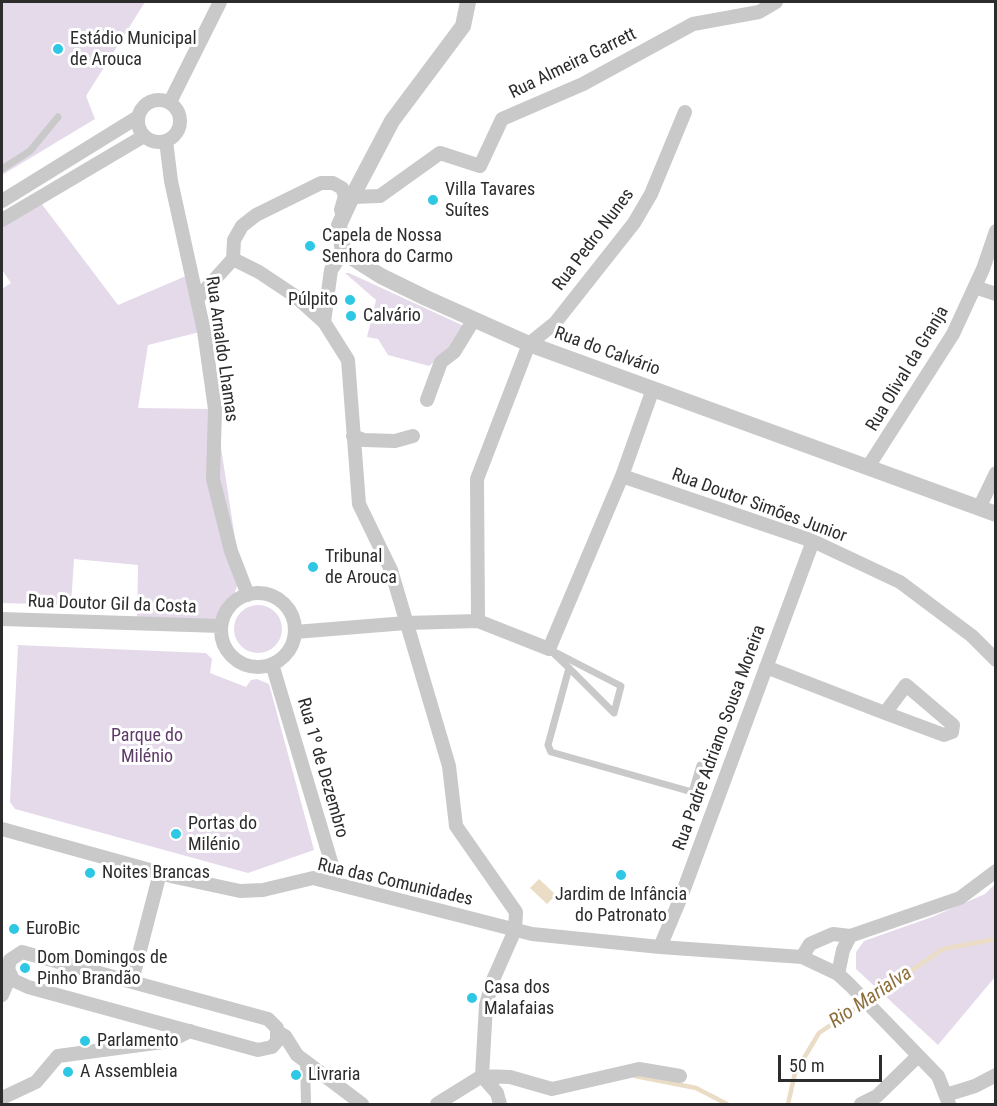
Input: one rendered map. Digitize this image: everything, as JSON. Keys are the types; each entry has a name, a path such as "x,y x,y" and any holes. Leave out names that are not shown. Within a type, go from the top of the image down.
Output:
{"street":[{"path":"170,102 220,2"},
{"path":"324,321 331,270 343,252 339,225 392,121 463,26 468,2"},
{"name":"Rua Almeira Garrett","path":"352,197 380,196 440,153 480,166 502,118 583,84 693,24 759,12 776,2"},
{"path":"159,99 170,102 179,112 178,131 166,141 155,142 144,136 138,126 141,108 150,101 159,99"},
{"name":"Rua Pedro Nunes","path":"530,344 555,322 634,223 651,194 685,112"},
{"path":"2,201 138,117"},
{"path":"2,220 144,136"},
{"name":"Rua Arnaldo Lhamas","path":"166,141 171,181 198,298 215,409 213,479 231,550 248,595"},
{"path":"198,298 233,259 234,240 242,226 256,215 321,183 333,183 342,188 345,196 336,227 340,230"},
{"name":"Rua Olival da Granja","path":"868,467 953,334 975,287 996,231"},
{"name":"Rua do Calvário","path":"343,252 381,276 473,321 530,344 996,513"},
{"path":"233,259 260,272 295,296 324,321 348,360 359,504 391,570 450,766 456,826 516,912 515,930 493,980 486,1005 482,1076 497,1093 500,1104"},
{"path":"975,287 996,294"},
{"path":"427,400 441,362 454,352 473,321"},
{"path":"478,621 477,479 530,344"},
{"path":"295,632 406,623 478,621 549,649 622,476 653,389"},
{"path":"353,436 364,440 395,441 413,436"},
{"path":"979,508 996,473"},
{"name":"Rua Doutor Simões Junior","path":"622,476 813,541 900,582 972,636 996,660"},
{"name":"Rua Padre Adriano Sousa Moreira","path":"660,948 813,541"},
{"path":"259,593 281,601 294,621 295,632 288,652 272,664 254,667 234,658 222,638 221,626 230,606 248,595 259,593"},
{"name":"Rua Doutor Gil da Costa","path":"2,619 221,626"},
{"name":"Rua 1º de Dezembro","path":"272,664 332,865 329,882"},
{"path":"765,667 885,713 944,735 952,732 953,725 906,685 885,713"},
{"name":"Rua das Comunidades","path":"2,829 160,873 240,891 262,890 314,878 515,930"},
{"path":"802,957 810,944 833,934 850,936 960,898 996,871"},
{"path":"132,981 160,873"},
{"path":"515,930 660,948 802,957 838,974 850,985 938,1076 947,1100 996,1076"},
{"path":"838,974 843,950 850,936"},
{"path":"2,995 10,976 6,959 29,953 268,1019 278,1032 285,1036 297,1055 363,1104"},
{"path":"10,976 28,987 265,1050 277,1041 278,1032"},
{"path":"2,1098 36,1082 58,1056 170,1041 190,1031"},
{"path":"861,1104 877,1096 918,1056"},
{"path":"304,1061 306,1104"},
{"path":"443,1103 482,1076 510,1077 552,1089 639,1069 680,1076"}],"lane":[{"path":"2,169 30,151 58,117"},
{"path":"549,649 621,686 614,713 569,668 549,649"},
{"path":"569,668 548,745 551,752 692,792 700,765"}],"green space":[{"name":"Estádio Municipal de Arouca","path":"2,2 145,2 86,96 95,119 2,175"},
{"path":"38,199 118,305 193,273 204,331 148,345 138,408 215,409 241,577 221,626 137,624 138,565 74,559 71,605 2,603 2,289 11,283 2,270 2,220"},
{"path":"345,273 464,326 447,352 429,366 388,355 378,339 367,337 376,300"},
{"path":"253,605 263,605 275,612 282,624 282,634 275,646 263,653 253,653 238,642 234,634 234,624 245,609"},
{"name":"Parque do Milénio","path":"16,645 206,653 212,659 210,673 246,687 251,680 257,679 269,684 314,850 248,873 15,809 10,802 18,646"},
{"path":"995,884 995,977 938,1045 856,969 856,952 864,941 932,917 985,894"}],"shaded area":[{"path":"539,879 556,895 547,904 530,888"}],"waterway":[{"name":"Rio Marialva","path":"788,1104 795,1073 819,1033 943,949 996,939"},
{"name":"Rio Marialva","path":"635,1076 696,1088 727,1104"}],"place":[{"name":"Estádio Municipal de Arouca","path":"58,49"},
{"name":"Villa Tavares Suítes","path":"433,200"},
{"name":"Capela de Nossa Senhora do Carmo","path":"310,246"},
{"name":"Púlpito","path":"350,300"},
{"name":"Calvário","path":"351,316"},
{"name":"Tribunal de Arouca","path":"313,567"},
{"name":"Portas do Milénio","path":"176,834"},
{"name":"Noites Brancas","path":"90,873"},
{"name":"Jardim de Infância do Patronato","path":"621,875"},
{"name":"EuroBic","path":"14,929"},
{"name":"Dom Domingos de Pinho Brandão","path":"25,968"},
{"name":"Casa dos Malafaias","path":"472,998"},
{"name":"Parlamento","path":"85,1041"},
{"name":"A Assembleia","path":"68,1072"},
{"name":"Livraria","path":"296,1075"}]}
